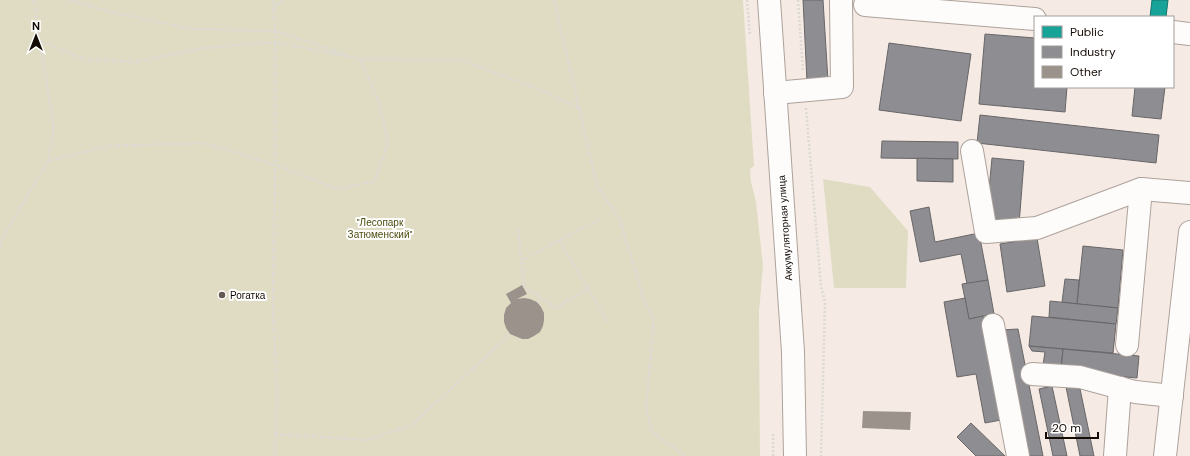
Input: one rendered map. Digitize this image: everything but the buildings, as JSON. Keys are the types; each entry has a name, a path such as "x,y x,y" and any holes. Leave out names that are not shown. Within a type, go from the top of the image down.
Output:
{"street":[{"name":"Аккумуляторная улица","path":"769,0 793,352 795,456"},
{"path":"775,93 842,87 841,0"},
{"path":"865,5 1034,19"},
{"path":"1174,32 1190,34"},
{"path":"972,151 986,232 1037,228 1141,189 1190,193"},
{"path":"1127,345 1141,189"},
{"path":"1165,456 1190,232"},
{"path":"993,325 1018,456"},
{"path":"1032,374 1080,377 1135,392 1172,396"},
{"path":"1115,456 1120,388"}],"path":[{"path":"0,247 5,233 48,161 54,129 34,0"},
{"path":"48,161 108,146 205,143 275,164 338,189 375,181 388,142 378,99 360,58 275,31 192,29 110,12 69,0"},
{"path":"273,0 275,31 273,311 277,390 275,456"},
{"path":"274,7 283,0"},
{"path":"554,0 597,186 620,220 644,300 654,319 646,409 652,432 686,456"},
{"path":"798,0 804,90 821,286 826,302 821,456"},
{"path":"40,41 84,59 135,62 205,48 275,42 360,58 460,60 546,92 580,109"},
{"path":"522,260 598,220"},
{"path":"518,230 524,286 556,308 588,288"},
{"path":"559,240 607,321"},
{"path":"536,302 541,298"},
{"path":"276,434 367,440 412,425 510,334"}],"green space":[{"name":"\"Лесопарк Затюменский\"","path":"0,0 743,0 754,166 750,169 751,182 756,202 763,266 759,312 760,456 0,456"},
{"path":"823,179 870,187 908,231 906,288 834,288"}],"place":[{"name":"Рогатка","path":"222,295"}]}
